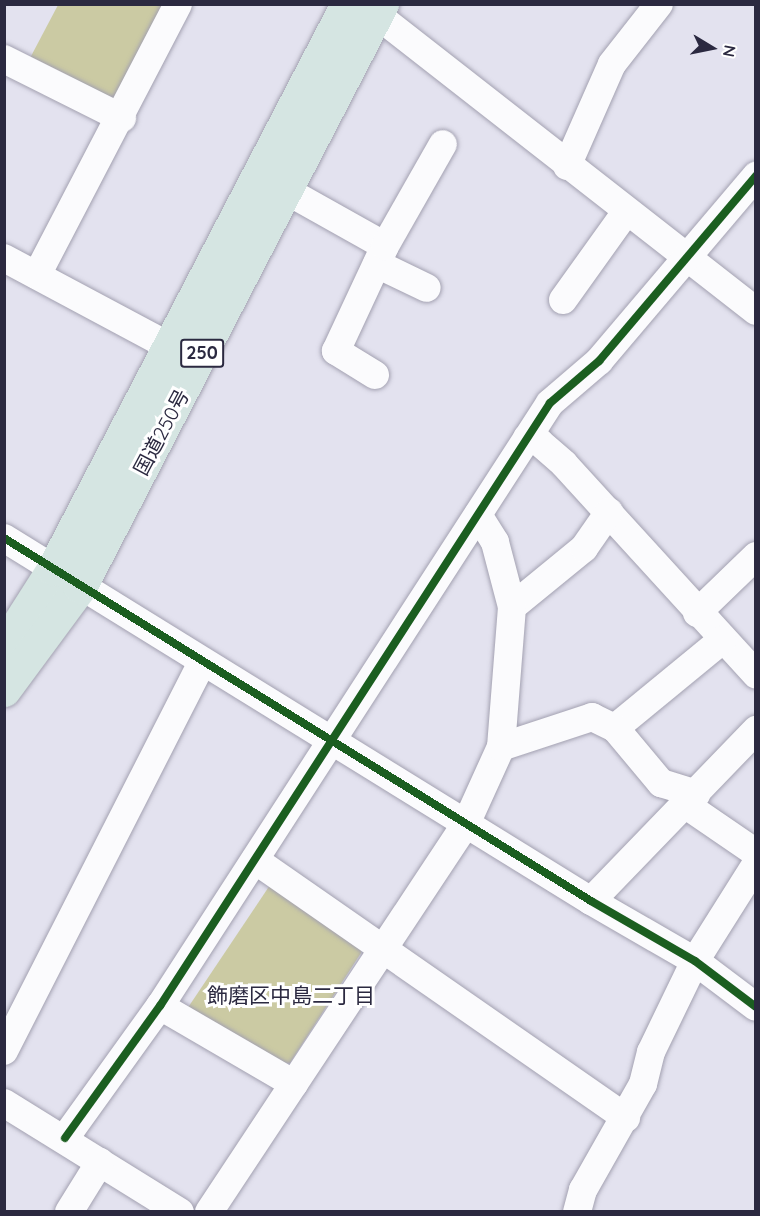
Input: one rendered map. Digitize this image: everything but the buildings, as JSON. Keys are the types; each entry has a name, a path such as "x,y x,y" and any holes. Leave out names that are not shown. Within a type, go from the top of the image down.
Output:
{"highway":[{"name":"国道250号","path":"4,690 80,587 286,191 367,7"},
{"name":"国道250号","path":"4,646 53,568 169,346 367,7"}],"street":[{"path":"37,275 122,118 178,4"},
{"path":"567,166 612,64 659,4"},
{"path":"367,7 686,259 756,311"},
{"path":"4,59 122,118"},
{"path":"375,375 336,351 381,255 443,144"},
{"path":"65,1138 160,1006 550,403 599,362 756,176"},
{"path":"286,191 427,288"},
{"path":"563,300 626,212"},
{"path":"4,258 169,346"},
{"path":"527,438 539,442 564,464 697,613 756,674"},
{"path":"513,607 584,548 609,512"},
{"path":"209,1212 466,824 501,747 513,607 495,542 478,515"},
{"path":"4,538 202,663 334,739 591,901 695,961 756,1007"},
{"path":"697,613 756,556"},
{"path":"615,728 722,640"},
{"path":"4,1051 202,663"},
{"path":"501,747 592,717 615,728 661,783 691,800 756,853"},
{"path":"591,901 691,800 756,730"},
{"path":"255,860 626,1118"},
{"path":"577,1212 583,1190 601,1156 626,1118 643,1084 651,1052 695,961 752,881"},
{"path":"160,1006 294,1084"},
{"path":"4,1103 65,1138 180,1212"},
{"path":"69,1212 100,1162"}],"green space":[{"path":"58,5 167,5 120,100 108,100 29,60"},
{"path":"272,882 360,940 361,953 290,1063 275,1062 187,1009"}],"cycle path":[{"path":"65,1138 160,1006 550,403 599,361 756,176"},
{"path":"4,538 591,901 695,961 756,1007"}],"district":[{"name":"飾磨区中島二丁目","path":"291,995"}]}
